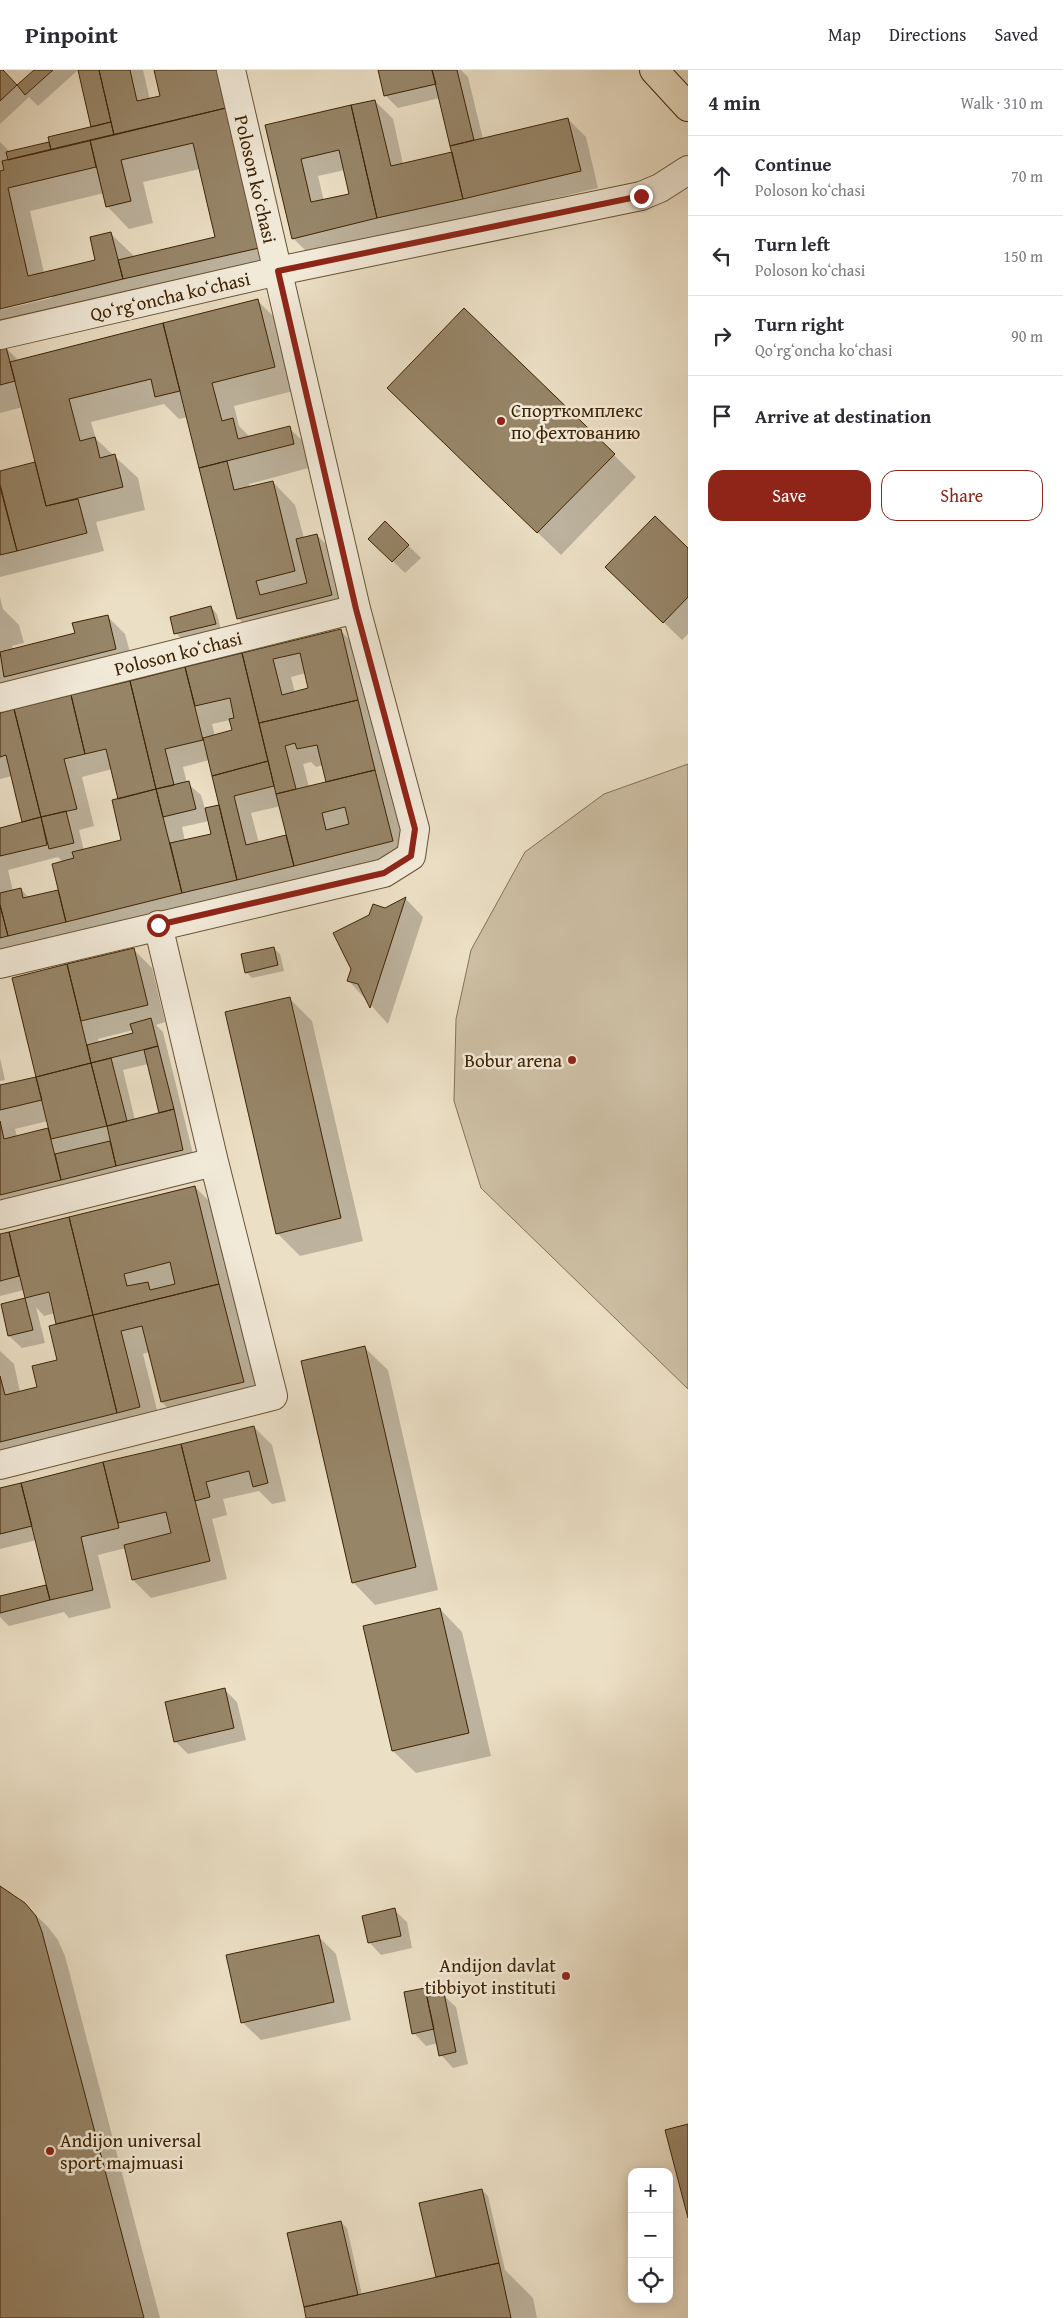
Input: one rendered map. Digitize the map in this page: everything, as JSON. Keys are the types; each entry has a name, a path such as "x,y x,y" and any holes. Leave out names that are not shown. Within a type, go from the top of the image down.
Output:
{"main road":[{"path":"654,70 688,107"}],"street":[{"name":"Poloson koʻchasi","path":"0,964 158,925 384,873 411,856 415,829 356,609 231,70"},
{"name":"Qoʻrgʻoncha koʻchasi","path":"0,335 278,271 641,196 660,188 688,170"},
{"name":"Poloson koʻchasi","path":"0,698 356,609"},
{"path":"0,1465 272,1396 158,925"},
{"path":"0,1215 214,1162"}],"shaded area":[{"name":"Bobur arena","path":"688,764 688,1389 481,1188 454,1101 456,1019 471,950 525,852 604,794"}],"building":[{"path":"0,70 3,70 17,85 0,101"},
{"path":"34,70 53,70 25,95 17,85"},
{"path":"78,70 99,70 111,122 91,127"},
{"path":"99,70 130,70 137,101 160,96 154,70 217,70 226,108 114,135"},
{"path":"378,70 432,70 436,84 384,96"},
{"path":"432,70 457,70 474,140 450,146"},
{"path":"375,100 391,166 452,152 463,199 377,218 351,105"},
{"path":"351,105 377,218 292,239 265,125","holes":["339,150 349,194 311,202 301,159"]},
{"path":"226,108 259,248 123,279 118,260 215,237 193,143 121,160 131,201 106,207 90,140"},
{"path":"568,118 581,171 463,199 450,146"},
{"path":"111,122 114,135 51,150 48,137"},
{"path":"90,140 96,167 8,188 28,276 95,260 90,237 111,232 123,279 0,309 0,171 4,170 2,161"},
{"path":"49,142 51,150 8,160 6,152"},
{"path":"258,299 275,367 212,383 222,421 233,418 238,439 290,426 294,444 199,468 163,323"},
{"name":"Спорткомплекс по фехтованию","path":"464,308 615,454 537,533 387,388"},
{"path":"163,323 180,391 155,397 151,379 69,399 80,441 95,437 100,458 115,454 123,487 46,506 10,362"},
{"path":"6,347 15,381 0,385 0,348"},
{"path":"227,461 234,490 273,481 295,571 256,581 260,595 307,583 296,539 317,534 332,595 237,619 199,468"},
{"path":"35,462 46,506 78,499 87,533 17,551 0,484 0,471"},
{"path":"0,487 17,551 0,555"},
{"path":"655,516 688,548 688,597 663,623 605,567"},
{"path":"385,521 409,545 392,562 368,539"},
{"path":"211,606 216,624 174,634 170,617"},
{"path":"108,615 116,649 4,677 0,652 75,633 72,623"},
{"path":"341,629 358,700 259,723 242,653","holes":["300,653 308,688 282,695 273,659"]},
{"path":"242,653 268,761 212,776 203,738 232,730 229,719 234,718 230,698 195,706 185,667"},
{"path":"185,667 203,740 165,749 174,785 156,789 130,681"},
{"path":"130,681 156,789 118,799 106,749 85,754 71,695"},
{"path":"71,695 85,754 64,759 77,809 41,817 14,709"},
{"path":"358,700 375,770 326,782 317,745 297,749 295,743 285,746 296,789 276,794 259,723"},
{"path":"14,709 41,817 22,822 6,755 0,757 0,713"},
{"path":"268,761 274,786 234,796 246,845 286,835 294,866 237,880 212,776"},
{"path":"375,770 393,841 294,866 276,794","holes":["345,807 349,824 326,830 322,813"]},
{"path":"189,781 196,809 163,817 156,789"},
{"path":"156,789 182,893 66,922 52,864 74,858 72,852 121,840 112,800"},
{"path":"219,805 237,880 182,893 170,843 211,834 205,808"},
{"path":"66,811 74,843 49,849 41,817"},
{"path":"41,817 47,845 0,856 0,828"},
{"path":"21,888 23,898 58,890 66,922 8,936 0,905 0,893"},
{"path":"406,897 370,1008 358,984 347,981 351,969 333,933 369,915 373,904 385,908"},
{"path":"0,905 8,936 0,938"},
{"path":"274,947 278,965 245,973 241,954"},
{"path":"134,948 148,1005 81,1021 67,964"},
{"path":"67,964 91,1063 36,1077 12,978"},
{"path":"290,997 341,1218 276,1234 225,1012"},
{"path":"151,1018 158,1046 91,1063 87,1045 133,1033 130,1024"},
{"path":"158,1046 174,1109 159,1113 144,1050"},
{"path":"111,1058 127,1121 107,1126 91,1063"},
{"path":"91,1063 107,1126 51,1139 36,1077"},
{"path":"36,1077 42,1100 0,1110 0,1085"},
{"path":"174,1109 183,1150 116,1166 107,1126"},
{"path":"0,1121 4,1139 48,1128 61,1180 0,1195"},
{"path":"110,1141 116,1166 61,1180 55,1154"},
{"path":"195,1186 219,1284 93,1315 69,1217","holes":["170,1262 175,1284 150,1290 148,1282 127,1286 124,1274"]},
{"path":"69,1217 93,1315 56,1324 49,1292 25,1298 9,1232"},
{"path":"9,1232 19,1276 0,1281 0,1234"},
{"path":"219,1284 244,1382 161,1402 142,1326 121,1331 140,1407 117,1413 93,1315"},
{"path":"25,1298 33,1330 8,1336 1,1304"},
{"path":"93,1315 117,1413 0,1442 0,1376 5,1395 37,1387 32,1366 57,1360 49,1326"},
{"path":"365,1346 416,1567 352,1583 301,1361"},
{"path":"254,1426 268,1483 253,1487 249,1471 206,1482 210,1497 195,1501 181,1444"},
{"path":"181,1444 210,1561 132,1580 124,1545 171,1533 166,1512 118,1523 103,1462"},
{"path":"103,1462 119,1528 81,1537 93,1590 50,1600 21,1483"},
{"path":"21,1483 32,1526 0,1534 0,1488"},
{"path":"46,1585 50,1600 0,1613 0,1596"},
{"path":"440,1608 469,1733 392,1751 363,1626"},
{"path":"225,1688 234,1728 174,1742 165,1702"},
{"name":"Andijon universal sport majmuasi","path":"0,1886 25,1903 36,1916 42,1932 144,2318 0,2318"},
{"path":"395,1908 401,1936 368,1943 362,1916"},
{"path":"319,1935 334,2002 241,2023 226,1955"},
{"path":"425,1988 434,2029 412,2034 404,1992"},
{"path":"444,1993 456,2052 439,2056 427,1997"},
{"path":"688,2124 688,2218 665,2130"},
{"path":"482,2189 499,2263 436,2277 419,2203"},
{"path":"341,2221 358,2295 304,2307 287,2233"},
{"path":"499,2263 511,2318 306,2318 304,2307"}],"place":[{"name":"Спорткомплекс по фехтованию","path":"501,421"},
{"name":"Bobur arena","path":"572,1060"},
{"name":"Andijon davlat tibbiyot instituti","path":"566,1976"},
{"name":"Andijon universal sport majmuasi","path":"50,2151"}],"route":[{"path":"158,925 384,873 411,856 415,829 356,609 278,271 641,196"}]}
